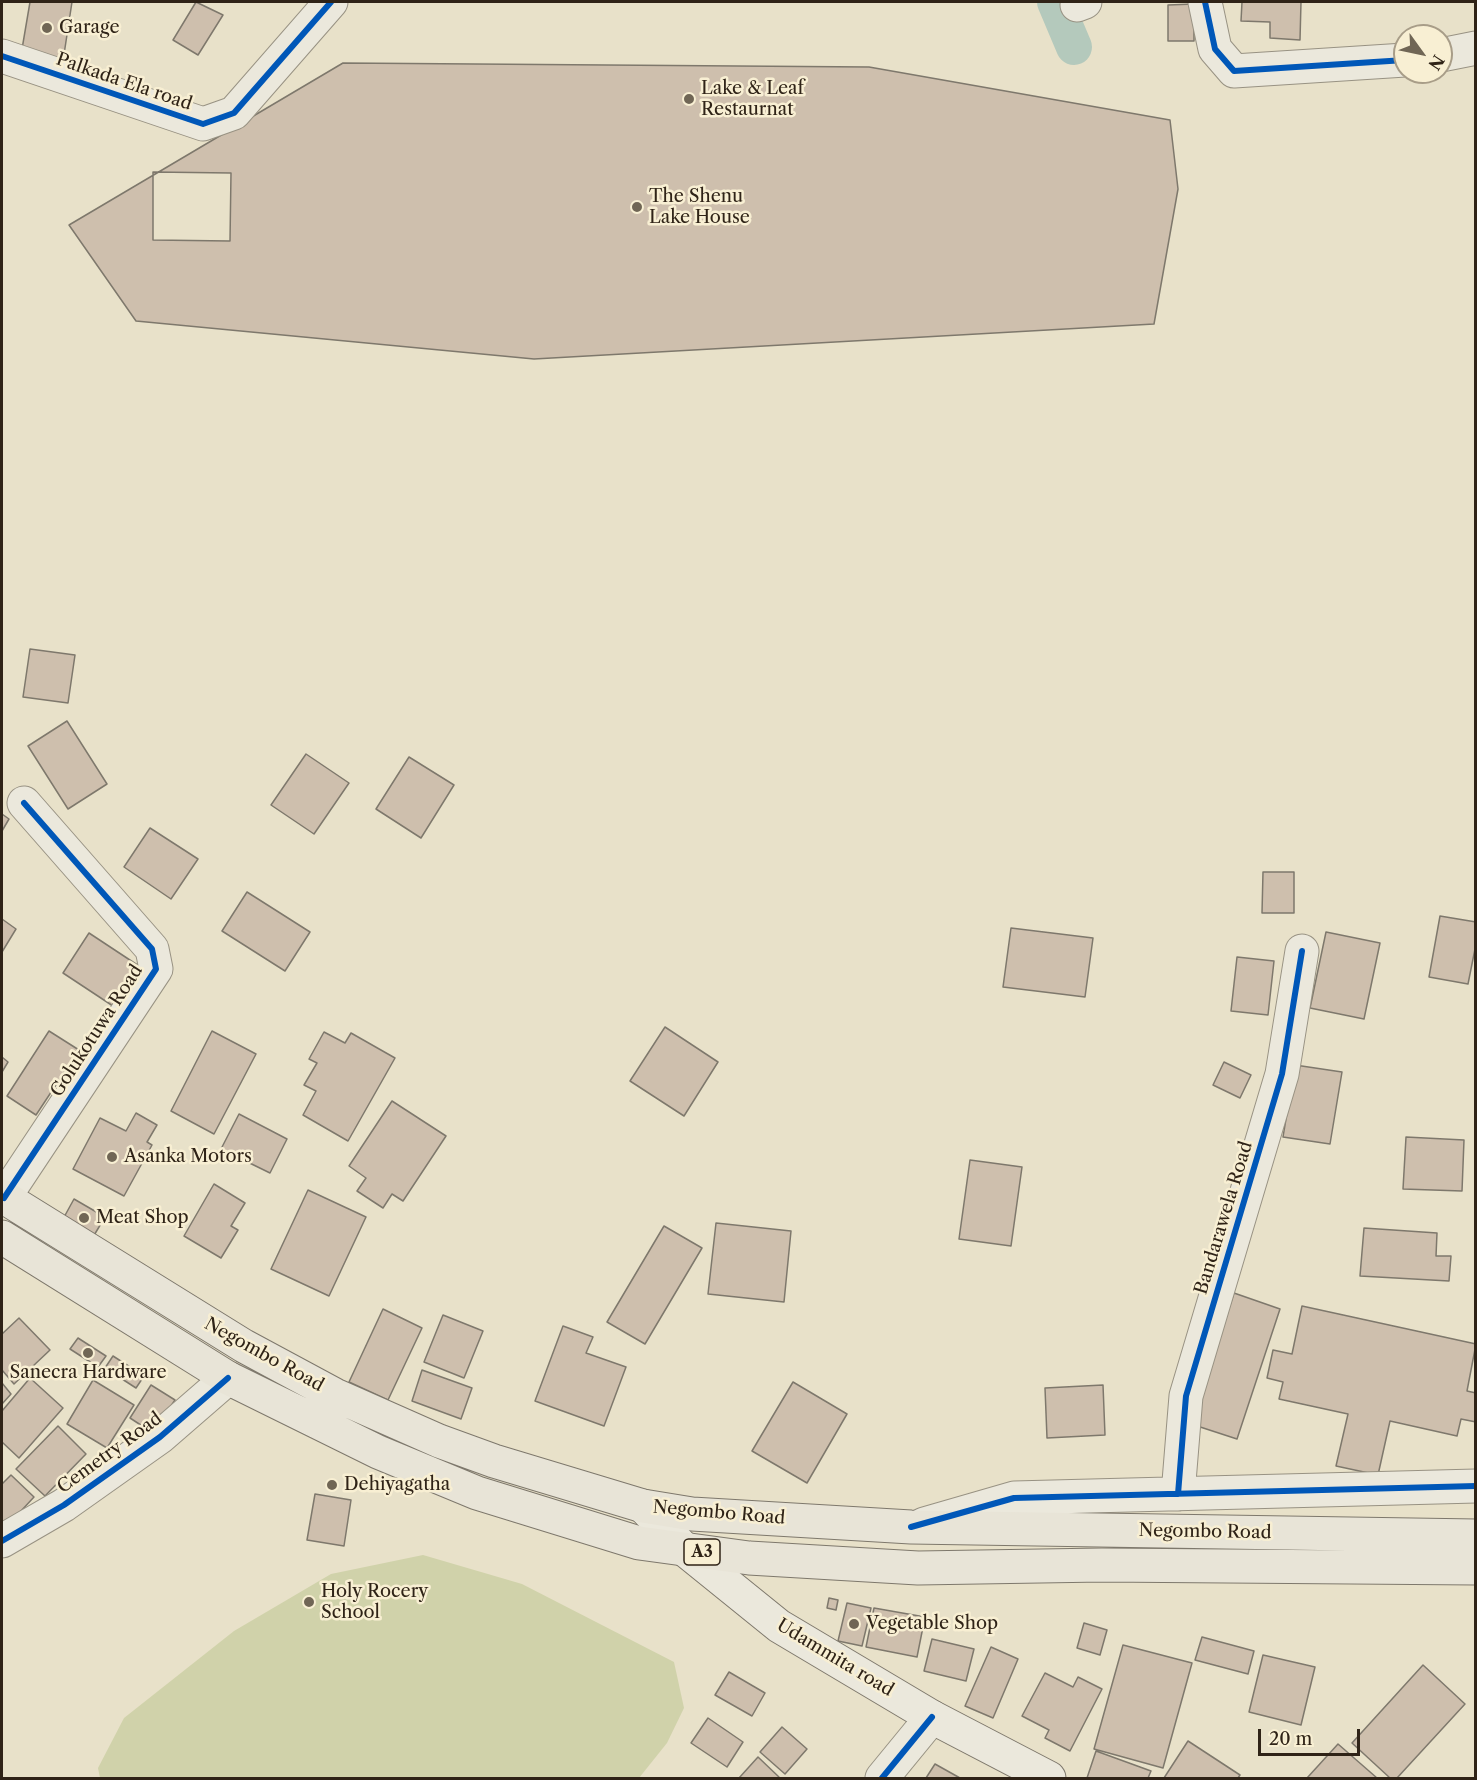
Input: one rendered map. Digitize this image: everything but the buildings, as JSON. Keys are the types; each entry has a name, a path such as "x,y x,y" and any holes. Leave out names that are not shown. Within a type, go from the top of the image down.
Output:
{"highway":[{"name":"Negombo Road","path":"3,1197 244,1346 335,1395 439,1441 494,1461 643,1506 692,1514 911,1527 1476,1536"},
{"name":"Negombo Road","path":"2,1237 228,1378 434,1477 565,1522 639,1543 748,1558 918,1568 1102,1565 1476,1568"}],"street":[{"name":"Palkada Ela road","path":"2,56 203,124 234,113 331,2"},
{"path":"1205,2 1215,49 1234,70 1393,61"},
{"path":"1453,53 1476,48"},
{"name":"Golukotuwa Road","path":"3,1197 156,969 152,949 24,803"},
{"name":"Bandarawela Road","path":"1178,1494 1186,1396 1282,1074 1302,951"},
{"name":"Cemetry Road","path":"2,1541 64,1505 160,1437 228,1378"},
{"path":"911,1527 1014,1498 1476,1486"},
{"name":"Udammita road","path":"643,1506 685,1550 779,1626 932,1717 1049,1779"},
{"path":"882,1779 932,1717"}],"green space":[{"path":"423,1555 522,1584 674,1662 684,1708 667,1743 639,1778 100,1778 98,1768 124,1718 234,1631 331,1574"}],"waterway":[{"path":"1055,2 1074,47"}],"cycle path":[{"path":"2,56 203,124 234,113 331,2"},
{"path":"1205,2 1215,49 1234,71 1393,61"},
{"path":"4,1198 156,969 152,949 24,803"},
{"path":"1178,1494 1186,1396 1282,1074 1302,951"},
{"path":"2,1541 64,1505 160,1437 228,1378"},
{"path":"911,1527 1014,1498 1476,1486"},
{"path":"882,1778 932,1717"}],"place":[{"name":"Garage","path":"47,28"},
{"name":"Lake & Leaf Restaurnat","path":"689,99"},
{"name":"The Shenu Lake House","path":"637,207"},
{"name":"Asanka Motors","path":"112,1157"},
{"name":"Meat Shop","path":"84,1218"},
{"name":"Sanecra Hardware","path":"88,1353"},
{"name":"Dehiyagatha","path":"332,1485"},
{"name":"Holy Rocery School","path":"309,1602"},
{"name":"Vegetable Shop","path":"854,1624"}]}
